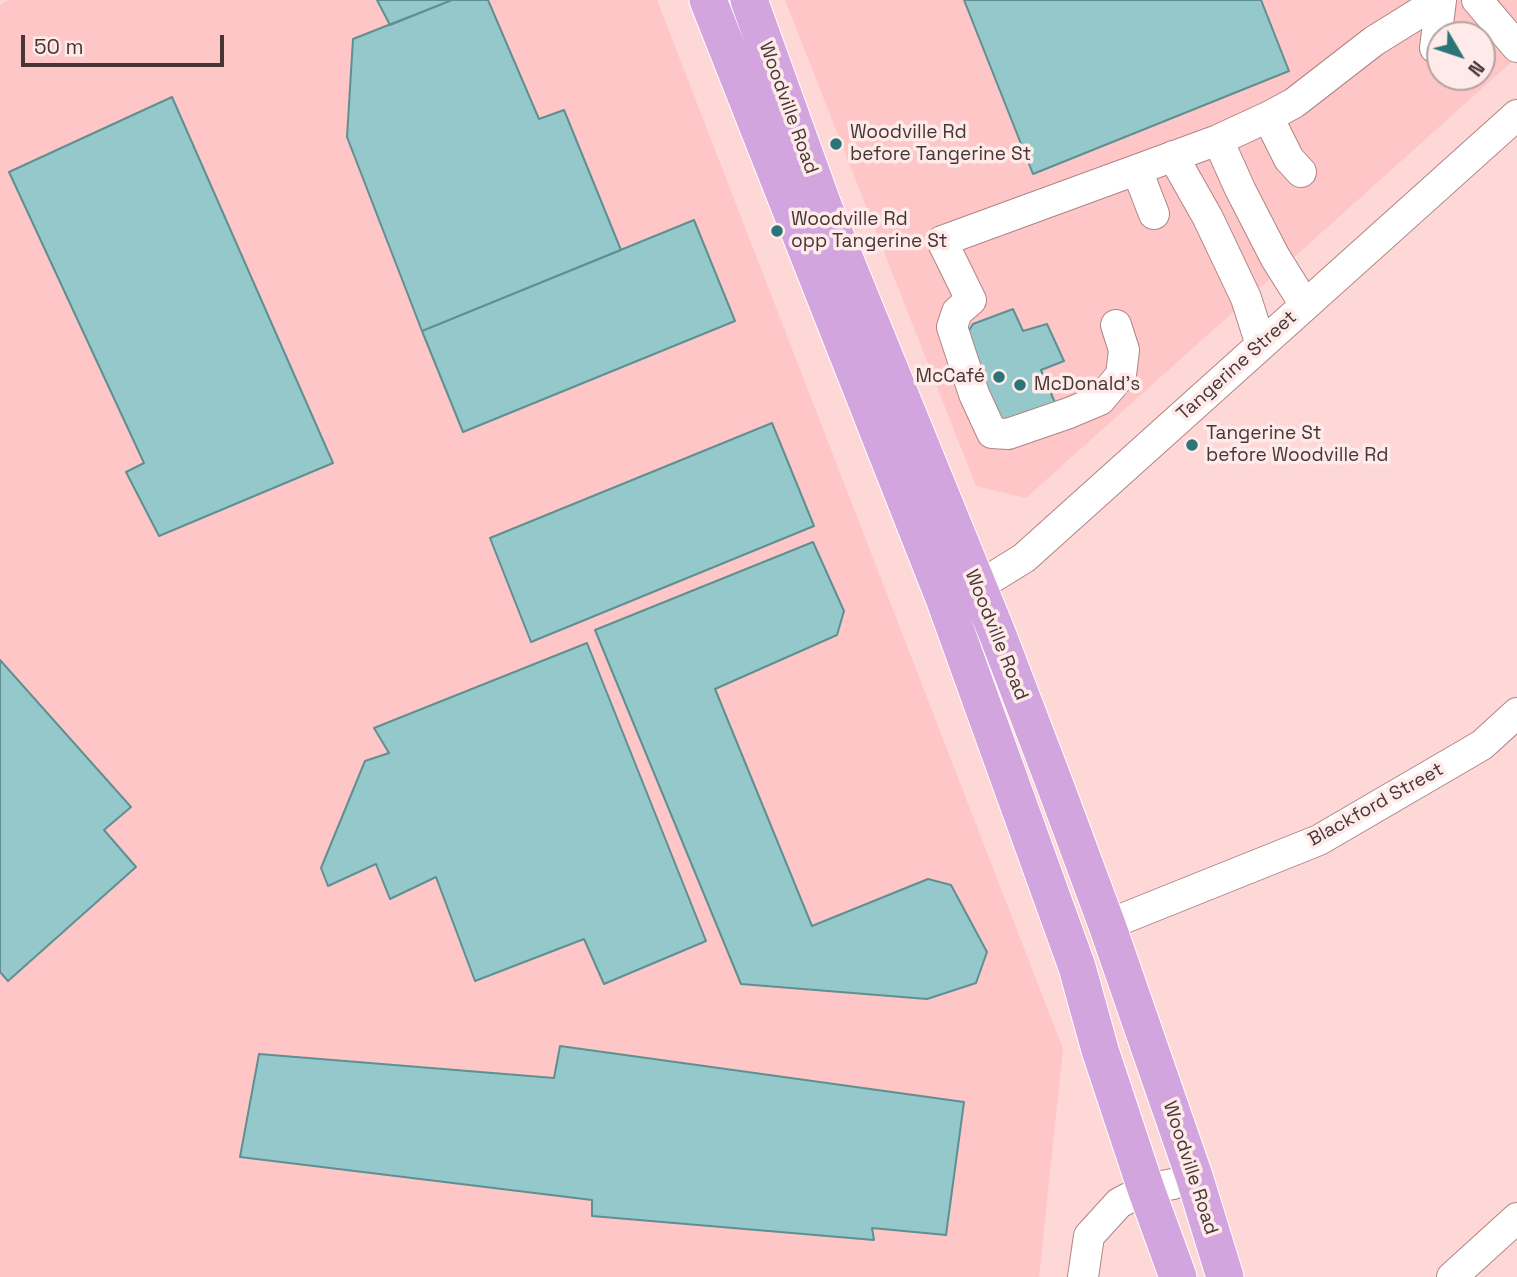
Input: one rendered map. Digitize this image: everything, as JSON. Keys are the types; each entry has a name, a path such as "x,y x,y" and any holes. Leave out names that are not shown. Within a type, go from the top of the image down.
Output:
{"main road":[{"name":"Woodville Road","path":"708,0 961,593 1055,785 1107,925 1194,1176 1224,1277"},
{"name":"Woodville Road","path":"749,0 961,593 1077,967 1100,1050 1178,1277"}],"street":[{"path":"1438,21 1441,0"},
{"path":"1116,325 1124,350 1121,375 1100,400 1008,434 992,433 974,394 952,327 957,312 971,300 942,241 1218,140 1268,117 1294,103 1374,41 1441,0"},
{"path":"1477,0 1517,47"},
{"name":"Tangerine Street","path":"961,593 1024,558 1517,115"},
{"path":"1268,117 1289,159 1301,172"},
{"path":"1218,140 1275,257 1305,305"},
{"path":"1172,156 1208,218 1246,298 1261,345"},
{"path":"1137,170 1154,214"},
{"name":"Blackford Street","path":"1107,925 1319,840 1482,745 1517,713"},
{"path":"1083,1277 1089,1236 1119,1203 1146,1189 1173,1184 1194,1176"},
{"path":"1452,1277 1517,1218"}],"shaded area":[{"path":"8,0 657,0 1063,1049 1039,1277 0,1277 0,5"},
{"path":"785,0 1517,0 1517,57 1496,76 1496,21 1426,21 1426,91 1479,91 1026,498 976,486"}],"building":[{"path":"377,0 452,0 390,25"},
{"path":"452,0 488,0 539,119 564,110 621,250 422,331 347,137 353,39"},
{"path":"964,0 1261,0 1289,71 1033,174"},
{"path":"172,97 333,463 159,536 126,472 144,463 9,172"},
{"path":"694,220 735,321 463,432 422,331"},
{"path":"1013,309 1023,331 1047,324 1064,361 1041,370 1056,405 1003,428 966,335 973,324"},
{"path":"772,423 814,526 531,642 490,538"},
{"path":"813,542 844,611 837,635 715,689 812,926 928,879 951,885 987,952 976,983 927,999 741,984 595,630"},
{"path":"587,643 706,941 604,984 584,939 475,981 436,877 390,899 376,864 328,886 321,868 365,761 389,753 374,728"},
{"path":"0,660 131,807 104,830 136,867 8,981 0,972"},
{"path":"560,1046 964,1102 946,1235 872,1228 874,1240 592,1216 592,1200 240,1157 259,1054 554,1078"}],"place":[{"name":"Woodville Rd before Tangerine St","path":"836,144"},
{"name":"Woodville Rd opp Tangerine St","path":"777,231"},
{"name":"McCafé","path":"999,377"},
{"name":"McDonald's","path":"1020,385"},
{"name":"Tangerine St before Woodville Rd","path":"1192,445"}]}
